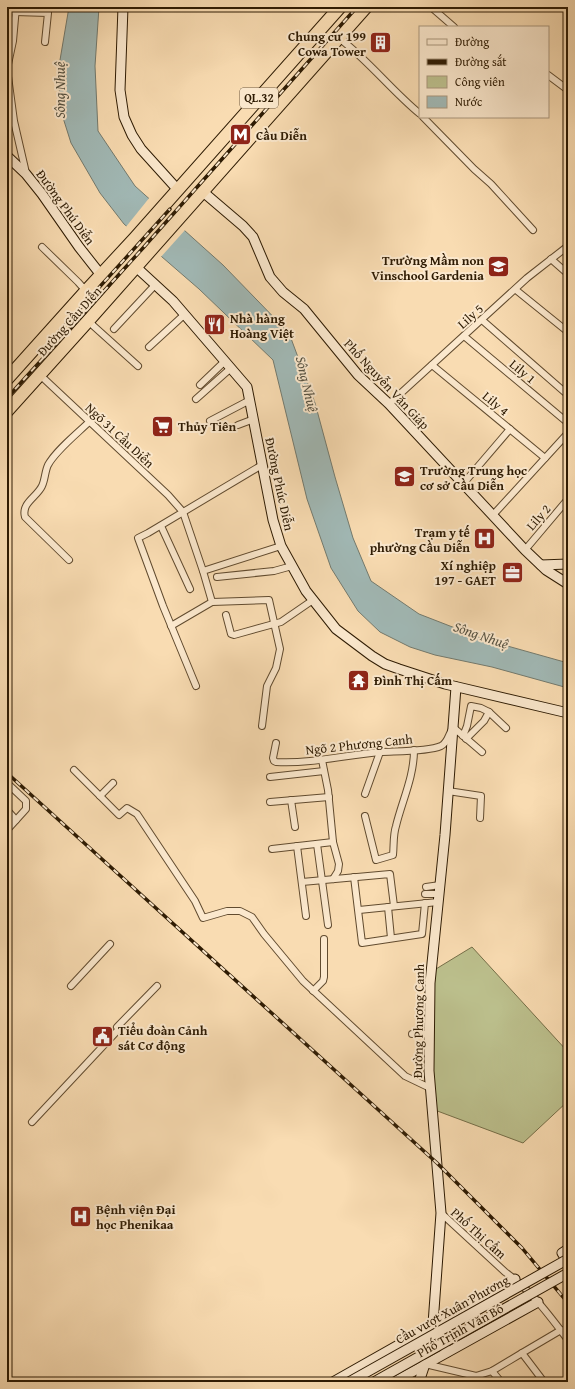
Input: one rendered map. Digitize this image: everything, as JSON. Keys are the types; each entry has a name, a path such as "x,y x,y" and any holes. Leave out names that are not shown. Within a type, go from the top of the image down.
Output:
{"highway":[{"name":"QL.32","path":"178,190 340,7"},
{"name":"QL.32","path":"202,191 340,38 366,7"},
{"path":"304,48 319,60"},
{"name":"Đường Cầu Diễn","path":"7,379 178,190"},
{"name":"Đường Cầu Diễn","path":"7,411 202,191"}],"street":[{"path":"124,7 120,90 124,117 132,135 141,149 178,190"},
{"path":"431,7 453,26"},
{"path":"26,174 14,121 7,69 13,41 16,10 48,13 45,42"},
{"path":"340,38 364,59 419,113"},
{"path":"549,76 568,90"},
{"path":"424,118 474,169 491,184 534,230"},
{"name":"Đường Phú Diễn","path":"7,156 26,174 42,194 79,247 101,275"},
{"name":"Phố Nguyễn Văn Giáp","path":"202,191 243,226 253,237 270,277 283,292 304,309 358,375 389,404 525,550 546,570 566,580"},
{"name":"Lily 5","path":"389,404 482,320 568,246"},
{"path":"42,247 86,291"},
{"path":"551,260 568,274"},
{"name":"Đường Phúc Diễn","path":"136,267 156,284 185,314 247,387 273,520 281,546 306,591 336,629 385,664 456,687 568,713"},
{"path":"114,329 156,284"},
{"path":"516,290 568,332"},
{"path":"149,348 185,314"},
{"path":"482,320 568,395"},
{"path":"88,321 138,366"},
{"name":"Lily 1","path":"464,336 568,423"},
{"path":"200,385 228,364"},
{"path":"196,399 228,364"},
{"name":"Lily 4","path":"432,365 545,458"},
{"name":"Ngõ 31 Cầu Diễn","path":"40,375 168,495 183,512"},
{"path":"226,408 250,399"},
{"path":"210,421 250,399"},
{"path":"238,424 254,418"},
{"path":"69,560 25,517 23,512 24,507 42,487 48,465 56,455 90,422"},
{"path":"463,484 510,429"},
{"path":"493,515 568,432"},
{"path":"196,686 171,626 138,538 161,526 262,465"},
{"name":"Lily 2","path":"525,550 568,499"},
{"path":"183,512 212,602"},
{"path":"161,526 190,589"},
{"path":"203,571 281,546"},
{"path":"541,565 568,564"},
{"path":"217,577 274,571 292,566"},
{"path":"171,626 212,602 268,599 276,624 280,649 276,668 267,686 262,726"},
{"path":"226,614 231,634 234,635 281,622 313,600"},
{"name":"Đường Phương Canh","path":"433,1324 441,1213 426,1086 429,1071 430,983 454,727 456,687"},
{"path":"465,738 471,706 481,708 489,712 506,728"},
{"path":"465,738 484,720 489,712"},
{"path":"454,727 482,752"},
{"name":"Ngõ 2 Phương Canh","path":"276,743 273,758 274,761 322,760 380,752 439,747 446,742 454,727"},
{"path":"365,816 376,860 393,855 395,828 411,778 414,764 414,750"},
{"path":"365,794 380,752"},
{"path":"322,760 329,797 333,842 339,867 333,879"},
{"path":"74,770 119,815 127,808 137,814 195,901 203,918 227,911 238,911 252,916 264,934 302,981 405,1076 426,1086"},
{"path":"270,777 324,771"},
{"path":"7,783 26,801 26,809 7,830"},
{"path":"100,796 113,783"},
{"path":"448,791 481,796 480,818"},
{"path":"270,802 329,797"},
{"path":"291,800 295,827"},
{"path":"7,810 16,820"},
{"path":"272,849 333,842"},
{"path":"317,844 328,925"},
{"path":"297,846 306,916"},
{"path":"302,882 390,874 391,938"},
{"path":"354,877 362,943 422,934 425,903"},
{"path":"426,887 439,893"},
{"path":"426,894 439,893"},
{"path":"359,910 425,903 439,893"},
{"path":"316,993 323,981 324,976 324,939"},
{"path":"71,986 110,944"},
{"path":"32,1122 156,986"},
{"path":"412,1034 430,1034"},
{"name":"Phố Thị Cẩm","path":"441,1213 515,1279 538,1302 568,1340"},
{"path":"568,1249 562,1253 568,1263"},
{"name":"Cầu vượt Xuân Phương","path":"349,1382 568,1259"},
{"name":"Cầu vượt Xuân Phương","path":"374,1382 568,1273"},
{"name":"Phố Trịnh Văn Bô","path":"333,1382 433,1324 515,1279"},
{"name":"Phố Trịnh Văn Bô","path":"394,1382 538,1302"},
{"path":"433,1324 448,1352"},
{"path":"419,1382 425,1364 476,1376 492,1371 561,1330"},
{"path":"522,1353 544,1382"},
{"path":"492,1371 501,1382"}],"green space":[{"path":"472,947 568,1052 568,1101 523,1143 432,1109 431,972"}],"water":[{"name":"Sông Nhuệ","path":"69,7 99,7 95,66 98,131 135,186 223,265 289,333 315,403 353,538 371,581 419,614 486,640 568,663 568,688 492,667 435,655 410,647 380,632 358,611 331,568 307,499 273,360 199,289 124,224 100,193 71,143 59,105 60,60"}],"pier":[{"path":"150,197 186,229 160,258 125,228"}],"railway":[{"path":"7,398 143,248 357,7"},
{"path":"48,344 170,209"},
{"path":"7,773 437,1163 522,1248 568,1303"}],"place":[{"name":"Chung cư 199 Cowa Tower","path":"381,43"},
{"name":"Cầu Diễn","path":"240,135"},
{"name":"Trường Mầm non Vinschool Gardenia","path":"499,267"},
{"name":"Nhà hàng Hoàng Việt","path":"215,325"},
{"name":"Thủy Tiên","path":"163,426"},
{"name":"Trường Trung học cơ sở Cầu Diễn","path":"405,477"},
{"name":"Trạm y tế phường Cầu Diễn","path":"485,539"},
{"name":"Xí nghiệp 197 - GAET","path":"512,572"},
{"name":"Đình Thị Cấm","path":"358,680"},
{"name":"Tiểu đoàn Cảnh sát Cơ động","path":"102,1037"},
{"name":"Bệnh viện Đại học Phenikaa","path":"81,1216"}]}
